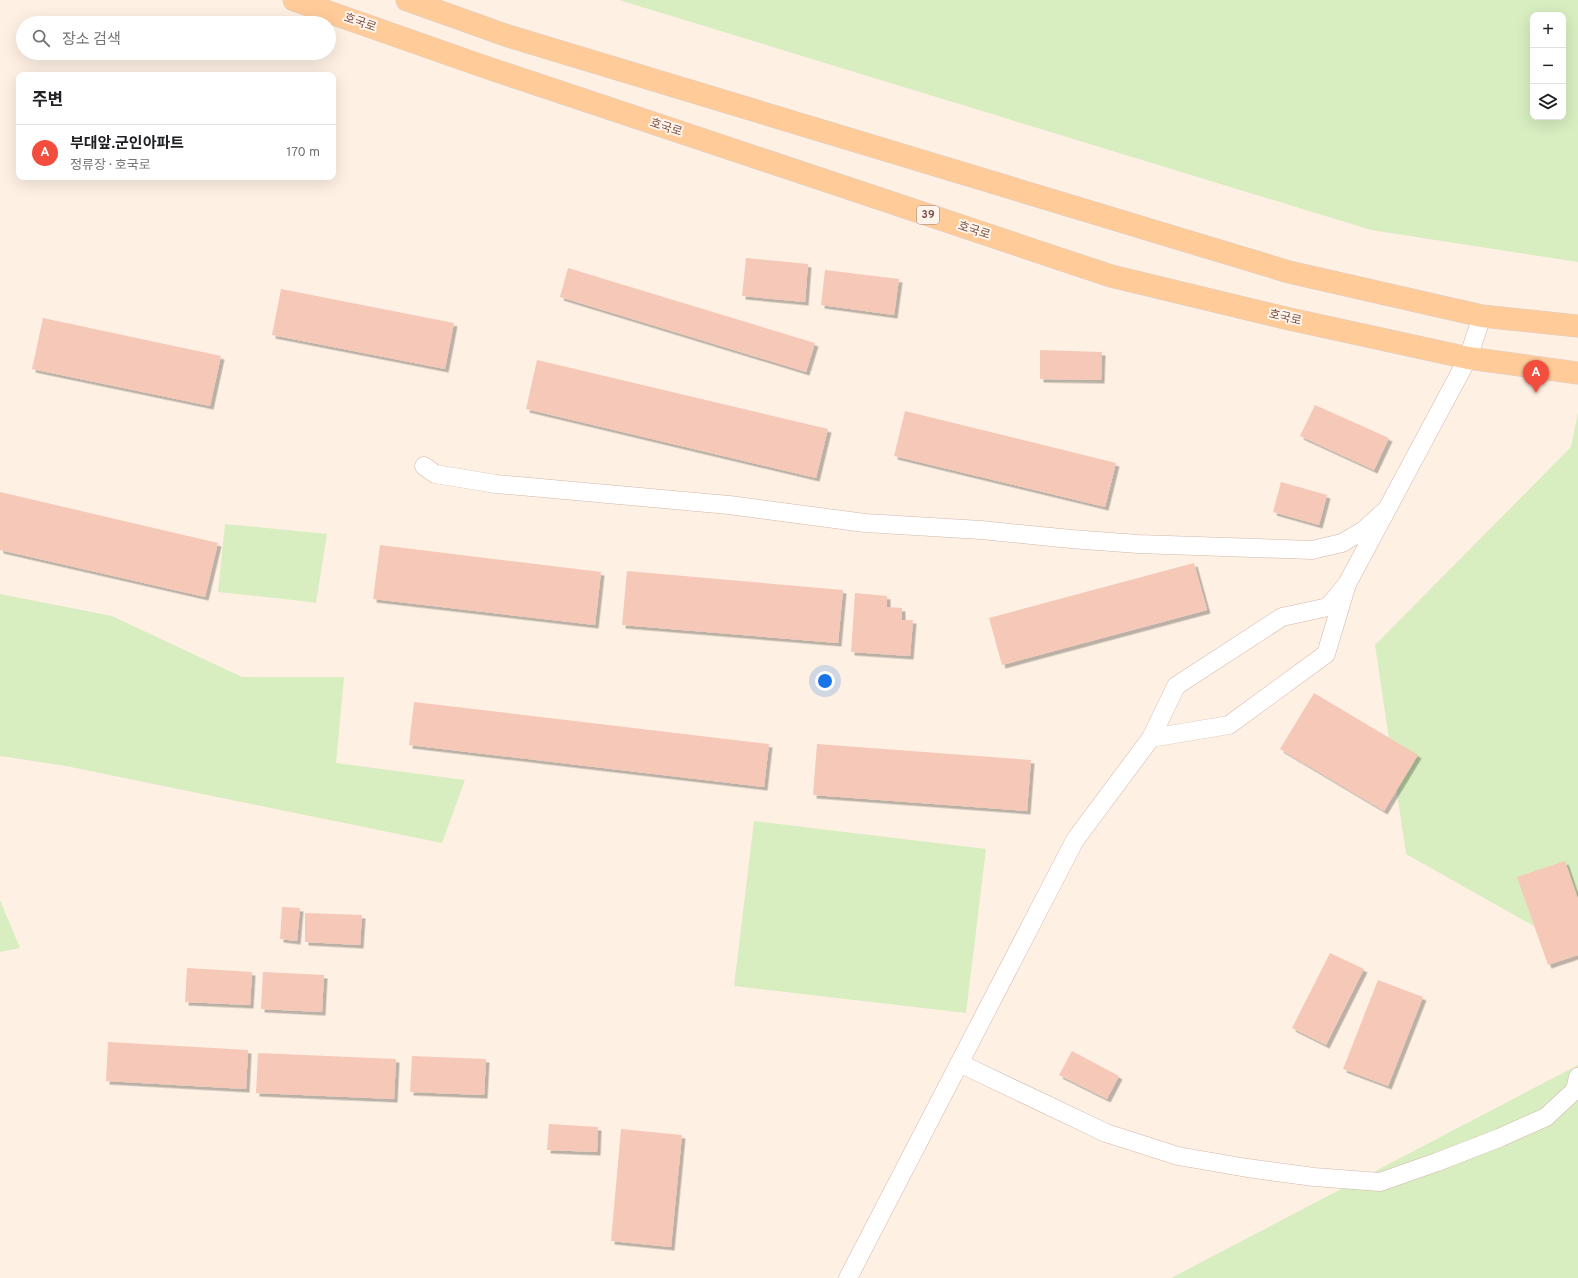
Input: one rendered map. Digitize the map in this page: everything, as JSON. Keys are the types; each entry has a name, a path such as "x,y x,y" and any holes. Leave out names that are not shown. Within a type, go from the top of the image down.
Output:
{"main road":[{"name":"호국로","path":"294,0 488,68 1111,276 1285,318 1468,358 1578,373"},
{"path":"407,0 505,34 1289,272 1482,316 1578,326"}],"lane":[{"path":"1151,738 1230,725 1326,654 1347,584 1468,358 1482,316"},
{"path":"424,466 435,474 496,484 729,505 865,523 981,530 1138,544 1312,550 1342,543 1364,530 1386,510"},
{"path":"848,1278 1075,840 1151,738 1176,686 1282,617 1328,607 1347,584"},
{"path":"959,1063 1106,1133 1178,1156 1247,1168 1314,1177 1380,1182 1499,1138 1546,1117 1570,1101 1578,1078"}],"green space":[{"path":"619,0 1578,0 1578,262 1371,230"},
{"path":"1578,412 1578,951 1406,854 1375,645 1571,447"},
{"path":"225,524 327,534 316,603 218,592"},
{"path":"0,594 112,616 242,677 344,677 336,763 465,780 442,843 66,766 0,756"},
{"path":"754,821 986,849 966,1013 734,986"},
{"path":"0,900 20,948 0,952"},
{"path":"1578,1065 1578,1278 1171,1278"}],"building":[{"path":"746,258 808,264 805,302 742,296"},
{"path":"568,268 815,343 806,372 560,297"},
{"path":"825,270 899,279 894,315 821,305"},
{"path":"281,289 454,323 445,369 272,335"},
{"path":"43,318 221,356 210,406 32,369"},
{"path":"1040,350 1102,352 1101,380 1040,379"},
{"path":"537,360 828,429 816,478 526,409"},
{"path":"1315,405 1389,438 1374,470 1300,436"},
{"path":"905,411 1116,463 1105,507 894,456"},
{"path":"1281,482 1327,495 1319,525 1273,512"},
{"path":"0,492 218,543 205,597 0,550"},
{"path":"380,545 601,572 595,625 373,599"},
{"path":"1194,563 1207,610 1002,665 989,618"},
{"path":"627,571 843,590 838,643 622,625"},
{"path":"855,593 887,596 887,607 902,608 902,620 913,620 910,656 851,652"},
{"path":"1314,693 1418,755 1384,811 1280,749"},
{"path":"414,702 769,744 764,787 409,745"},
{"path":"817,744 1031,760 1027,811 813,795"},
{"path":"1565,861 1578,899 1578,955 1548,965 1517,877"},
{"path":"282,907 300,908 297,941 280,939"},
{"path":"305,913 362,915 360,945 305,942"},
{"path":"1330,953 1364,969 1326,1045 1292,1028"},
{"path":"187,968 252,972 250,1005 185,1002"},
{"path":"263,972 324,975 322,1012 261,1009"},
{"path":"1378,980 1423,997 1388,1086 1343,1069"},
{"path":"108,1042 248,1050 246,1089 106,1081"},
{"path":"1072,1051 1119,1076 1107,1099 1059,1075"},
{"path":"258,1053 396,1059 394,1099 256,1093"},
{"path":"412,1056 486,1059 484,1095 410,1092"},
{"path":"549,1124 598,1127 597,1152 547,1150"},
{"path":"621,1129 682,1135 671,1247 611,1241"}],"place":[{"name":"부대앞.군인아파트","path":"1536,393"}]}
